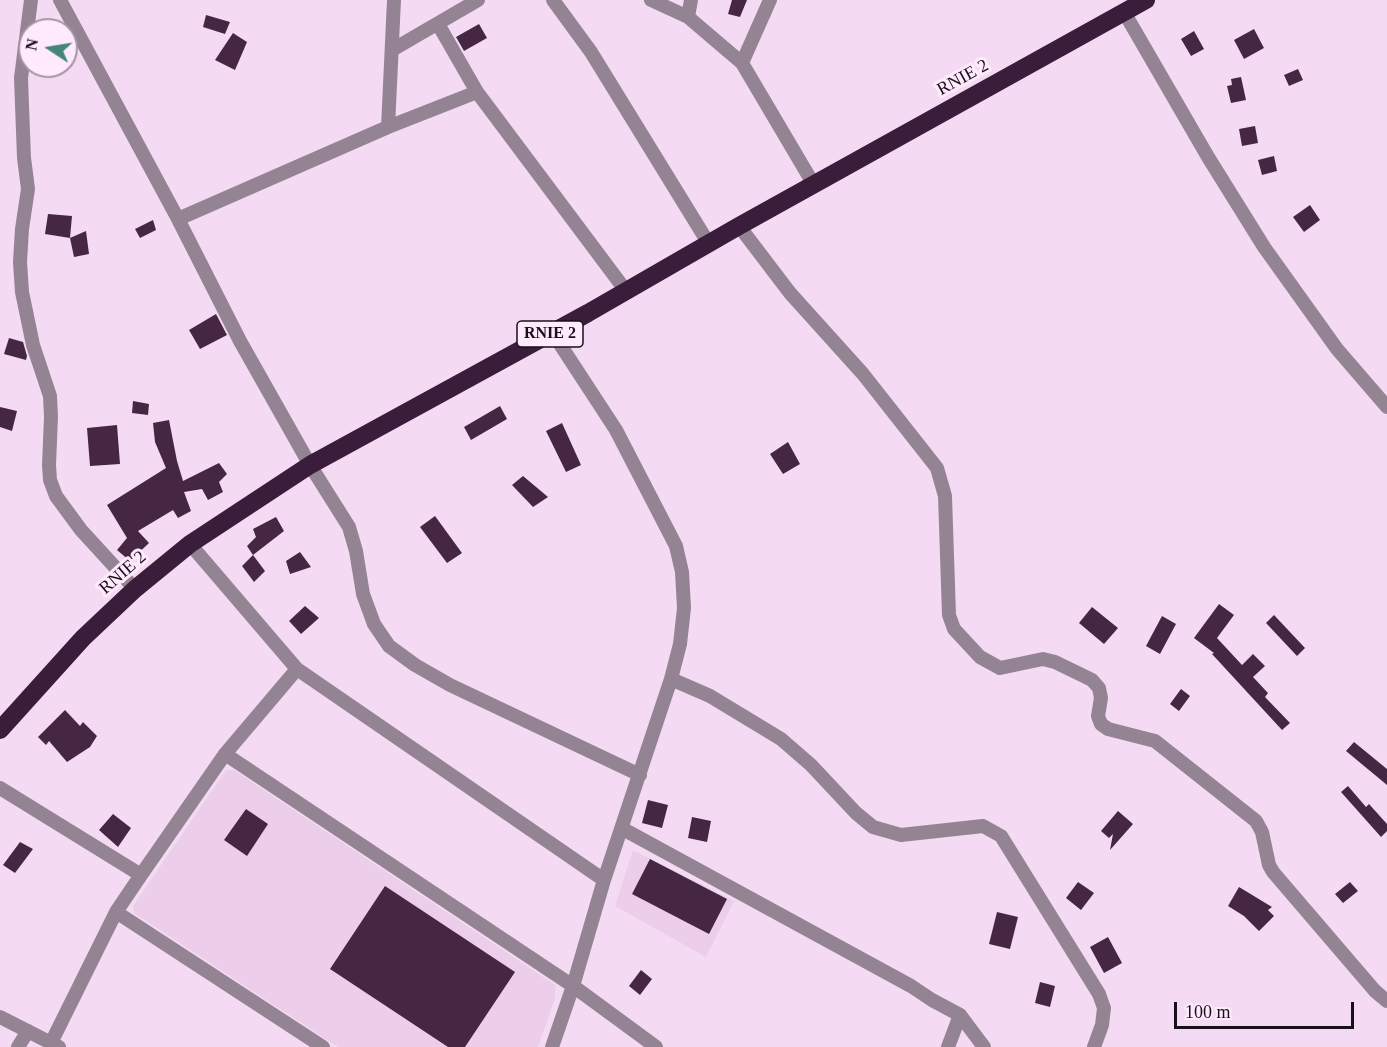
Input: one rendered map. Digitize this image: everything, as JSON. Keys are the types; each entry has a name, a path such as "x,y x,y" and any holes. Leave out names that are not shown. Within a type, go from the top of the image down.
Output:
{"highway":[{"name":"RNIE 2","path":"0,730 83,638 135,589 190,544 310,465 1146,0"}],"street":[{"path":"31,0 21,78 28,189 20,262 22,292 33,345 50,396 50,480 56,496 81,530 135,589"},
{"path":"60,0 178,219 240,341 310,465 349,527 356,551 363,594 374,624 389,646 415,665 450,685 640,775"},
{"path":"388,127 394,0"},
{"path":"392,50 478,0"},
{"path":"553,0 591,52 709,244"},
{"path":"651,0 688,17 742,63 814,185"},
{"path":"688,17 691,0"},
{"path":"742,63 770,0"},
{"path":"1124,12 1208,157 1264,247 1337,349 1387,407"},
{"path":"438,24 477,92 626,291"},
{"path":"178,219 388,127 477,92"},
{"path":"739,226 790,293 862,374 937,468 945,496 949,615 954,629 980,657 1000,668 1043,659 1055,662 1092,680 1099,687 1101,698 1098,716 1101,724 1108,729 1155,741 1256,821 1262,832 1269,865 1273,872 1375,991 1387,1001"},
{"path":"552,332 616,430 676,546 682,572 684,608 680,644 671,680 623,829 604,880 573,986 552,1047"},
{"path":"190,544 297,669 604,880"},
{"path":"0,1017 55,1045 116,912 225,754 297,669"},
{"path":"671,680 710,696 782,739 873,827 901,835 983,825 1001,836 1099,994 1104,1008 1102,1025 1094,1047"},
{"path":"225,754 573,986 656,1047"},
{"path":"0,788 141,875"},
{"path":"623,829 960,1015 984,1047"},
{"path":"116,912 322,1047"},
{"path":"948,1047 960,1015"},
{"path":"18,1047 28,1031"}],"shaded area":[{"path":"226,770 234,770 555,985 555,998 538,1047 338,1047 134,913 133,906"},
{"path":"633,850 734,901 706,957 615,906"}],"building":[{"path":"732,0 747,0 740,17 728,14"},
{"path":"206,15 230,22 225,34 203,27"},
{"path":"479,24 487,38 464,51 456,37"},
{"path":"1254,29 1264,48 1244,59 1234,40"},
{"path":"1194,31 1204,49 1191,56 1181,39"},
{"path":"233,33 247,42 235,70 215,60"},
{"path":"1298,69 1303,80 1289,86 1284,75"},
{"path":"1241,77 1246,100 1231,103 1227,86 1232,85 1231,79"},
{"path":"1255,126 1258,143 1242,146 1239,129"},
{"path":"1274,156 1277,171 1262,175 1258,160"},
{"path":"1310,205 1320,220 1304,232 1293,217"},
{"path":"48,214 72,216 70,238 45,234"},
{"path":"153,220 156,230 140,238 135,229"},
{"path":"86,231 89,254 74,257 70,238"},
{"path":"216,314 227,335 200,349 189,330"},
{"path":"9,338 23,342 26,360 4,354"},
{"path":"133,401 149,404 148,415 132,413"},
{"path":"500,406 507,419 471,440 464,427"},
{"path":"0,407 17,411 12,431 0,427"},
{"path":"169,420 183,481 219,463 227,474 219,482 223,492 208,500 202,489 184,492 191,511 178,518 173,510 138,531 149,543 130,561 117,550 127,538 107,505 166,468 155,442 153,423"},
{"path":"562,423 581,465 566,472 546,431"},
{"path":"117,425 120,464 90,466 87,428"},
{"path":"788,442 800,464 783,474 770,454"},
{"path":"523,476 548,497 533,507 512,485"},
{"path":"435,516 462,553 447,563 420,527"},
{"path":"276,517 284,531 253,555 247,546 256,537 253,529"},
{"path":"300,552 311,567 290,574 286,561"},
{"path":"253,555 265,571 254,582 242,566"},
{"path":"1219,604 1234,615 1217,638 1242,665 1253,654 1265,666 1253,677 1268,693 1265,697 1290,723 1282,730 1212,654 1214,653 1194,638"},
{"path":"305,606 319,618 301,634 289,621"},
{"path":"1092,607 1118,628 1104,644 1079,623"},
{"path":"1274,615 1305,648 1297,656 1266,623"},
{"path":"1162,616 1176,624 1160,654 1146,646"},
{"path":"1181,689 1190,696 1179,711 1170,704"},
{"path":"65,710 80,726 83,722 97,736 90,747 67,762 49,741 46,745 38,737"},
{"path":"1354,742 1387,769 1387,785 1346,751"},
{"path":"1348,786 1366,807 1369,804 1387,824 1387,831 1381,837 1341,792"},
{"path":"648,800 668,805 662,828 642,823"},
{"path":"246,809 268,824 247,856 224,840"},
{"path":"1118,811 1133,824 1110,850 1113,834 1109,838 1101,831"},
{"path":"113,814 131,828 118,847 99,830"},
{"path":"692,817 711,821 707,842 688,838"},
{"path":"20,842 33,849 15,873 3,865"},
{"path":"650,859 727,899 709,934 632,894"},
{"path":"1078,882 1094,893 1081,910 1066,898"},
{"path":"1350,882 1358,891 1343,903 1335,894"},
{"path":"385,886 515,972 465,1047 448,1047 330,969"},
{"path":"1239,887 1272,907 1268,910 1274,916 1259,931 1244,916 1228,906"},
{"path":"997,912 1018,917 1010,949 989,944"},
{"path":"1108,937 1122,963 1104,973 1090,947"},
{"path":"641,970 652,979 640,995 629,986"},
{"path":"1040,982 1055,986 1050,1007 1035,1003"}]}
